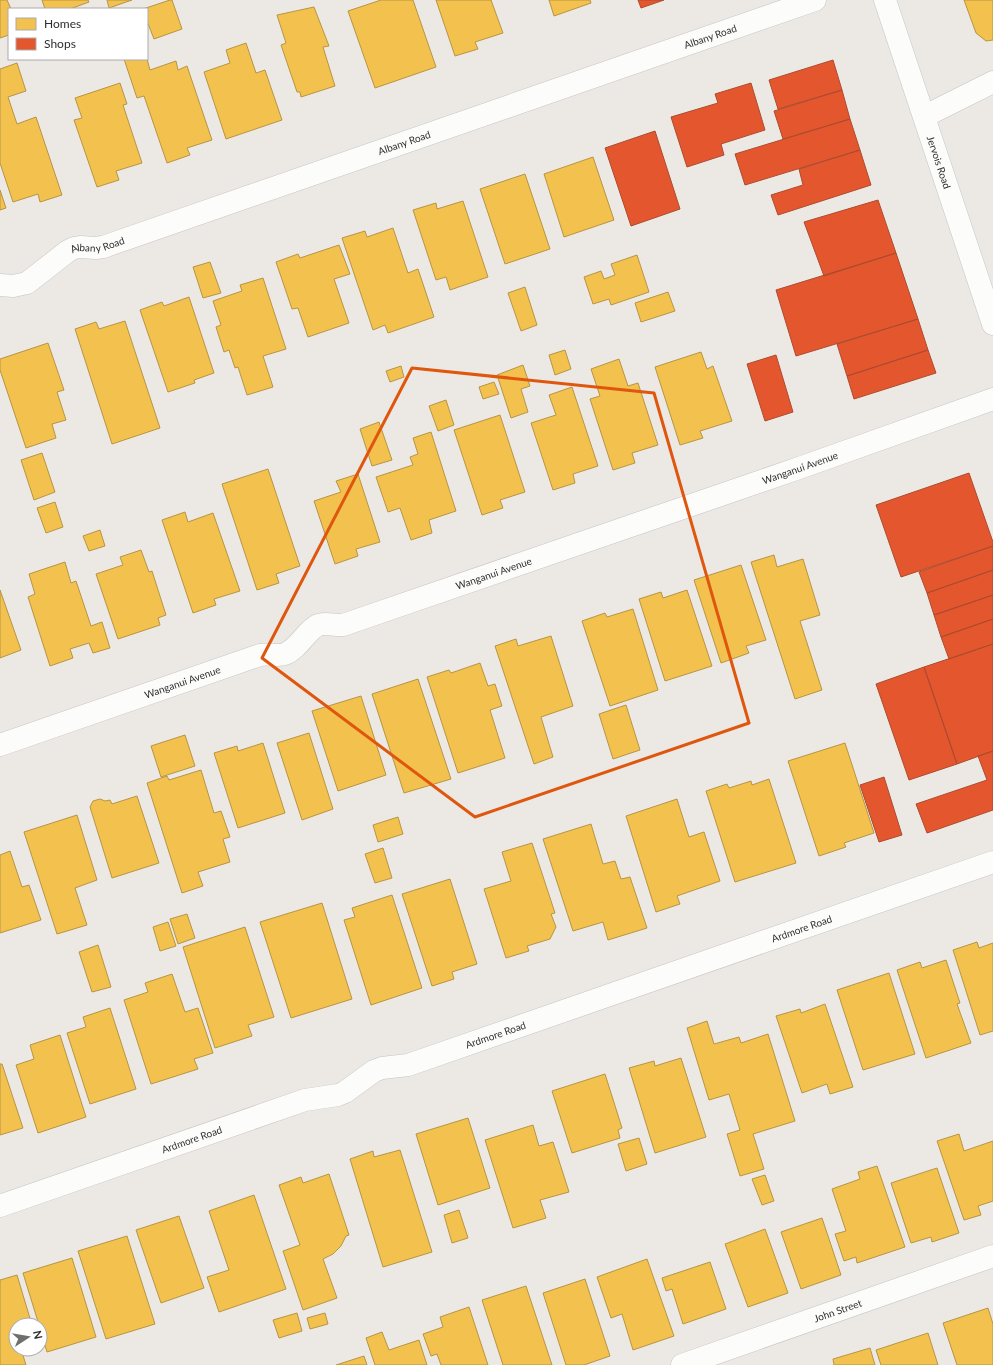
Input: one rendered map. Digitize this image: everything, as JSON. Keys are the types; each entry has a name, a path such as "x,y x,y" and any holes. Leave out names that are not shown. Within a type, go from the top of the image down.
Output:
{"street":[{"name":"Albany Road","path":"0,285 13,286 27,283 74,248 103,247 815,0"},
{"name":"Jervois Road","path":"885,0 925,116 993,324"},
{"path":"925,116 993,82"},
{"name":"Wanganui Avenue","path":"0,745 260,655 266,654 278,656 284,654 290,651 319,625 343,625 692,505 993,399"},
{"name":"Ardmore Road","path":"0,1206 305,1100 338,1095 345,1092 374,1071 382,1068 408,1065 993,862"},
{"name":"John Street","path":"682,1365 993,1256"}],"highlighted area":[{"path":"412,368 654,393 749,723 475,817 262,658"}],"building: Homes":[{"path":"0,0 7,0 11,8 8,8 8,35 0,38"},
{"path":"42,0 88,0 89,2 73,8 45,8"},
{"path":"107,0 132,0 109,8"},
{"path":"172,0 182,29 154,39 148,24 148,8 146,8"},
{"path":"381,0 413,0 436,67 375,88 348,11"},
{"path":"436,0 491,0 503,33 475,42 478,49 455,56"},
{"path":"549,0 590,0 591,3 554,16"},
{"path":"964,0 993,0 993,40 986,41 976,33"},
{"path":"314,7 329,46 323,47 335,86 301,97 300,92 297,92 281,45 286,43 277,15"},
{"path":"246,43 256,73 265,70 282,120 226,139 204,72 230,63 226,50"},
{"path":"124,60 147,60 150,70 176,61 178,70 187,66 212,140 187,148 190,155 167,163 144,96 137,98"},
{"path":"17,63 26,91 8,97 17,124 36,117 62,195 40,202 38,194 13,202 0,163 0,69"},
{"path":"120,83 127,104 123,105 142,163 116,171 119,180 97,187 74,120 82,118 75,98"},
{"path":"593,157 614,220 564,237 544,174"},
{"path":"525,174 550,249 505,264 480,189"},
{"path":"0,190 6,208 0,210"},
{"path":"463,201 488,277 450,290 446,277 436,280 413,210 436,203 437,209"},
{"path":"393,228 408,273 418,269 434,317 388,333 385,325 373,330 342,238 365,231 367,237"},
{"path":"339,245 350,274 334,279 349,323 308,337 298,308 292,309 276,262 298,254 300,258"},
{"path":"637,255 649,292 611,305 609,299 593,304 584,277 601,271 604,279 615,275 611,264"},
{"path":"210,262 221,293 203,298 193,267"},
{"path":"263,278 286,349 263,356 273,387 247,395 238,367 235,368 229,350 224,352 216,327 221,325 213,301 242,291 240,285"},
{"path":"525,287 537,325 521,331 508,293"},
{"path":"668,292 675,311 641,322 635,303"},
{"path":"189,297 214,373 194,380 195,383 168,392 140,310 162,302 164,306"},
{"path":"125,321 160,428 112,444 75,329 96,322 99,329"},
{"path":"48,343 64,390 57,392 66,420 52,424 56,438 26,448 0,370 0,359"},
{"path":"565,350 571,369 555,375 549,355"},
{"path":"701,352 707,369 713,366 732,421 700,431 703,438 680,445 655,367"},
{"path":"619,359 628,386 638,383 658,445 632,453 635,463 613,470 590,399 600,396 591,369"},
{"path":"523,365 530,386 521,389 528,412 511,418 497,375"},
{"path":"401,366 404,377 390,382 386,371"},
{"path":"494,382 499,394 483,399 479,387"},
{"path":"572,387 598,466 573,474 575,483 553,490 531,423 556,415 549,395"},
{"path":"446,400 454,425 438,431 429,406"},
{"path":"500,415 525,492 500,500 503,508 482,515 454,430"},
{"path":"379,422 392,460 372,466 360,429"},
{"path":"431,432 456,511 429,520 432,533 411,540 400,508 388,512 376,477 413,465 410,457 418,454 413,438"},
{"path":"42,453 55,492 34,500 21,460"},
{"path":"268,469 300,566 276,574 279,583 257,590 222,484"},
{"path":"358,474 380,542 356,549 358,556 335,564 314,501 341,492 336,481"},
{"path":"55,502 63,527 46,533 37,508"},
{"path":"185,512 188,522 213,513 240,591 214,599 216,605 193,613 162,520"},
{"path":"100,530 105,546 89,551 83,536"},
{"path":"141,550 149,572 152,571 166,615 158,618 160,625 118,639 96,574 123,565 120,557"},
{"path":"774,555 777,567 803,559 820,615 800,621 822,690 795,699 751,562"},
{"path":"65,562 71,583 76,581 91,626 102,622 110,648 93,653 89,643 70,649 73,658 50,666 28,597 35,594 29,574"},
{"path":"741,565 766,640 746,646 749,653 721,663 694,580"},
{"path":"0,590 21,650 0,658"},
{"path":"687,590 712,666 665,681 639,599 661,592 663,598"},
{"path":"633,609 658,690 610,706 582,621 605,613 607,617"},
{"path":"551,636 573,706 541,717 553,757 534,764 495,646 516,639 518,646"},
{"path":"480,663 488,686 495,684 502,706 490,710 505,758 458,773 427,677 449,670 451,673"},
{"path":"418,679 451,779 404,793 372,694"},
{"path":"361,696 386,775 338,791 312,711"},
{"path":"626,705 640,750 613,759 599,714"},
{"path":"309,733 333,809 302,820 277,743"},
{"path":"185,735 195,766 161,777 151,746"},
{"path":"263,743 285,813 238,828 214,753 237,746 238,751"},
{"path":"845,743 874,833 844,843 846,847 819,856 788,761"},
{"path":"201,770 214,813 221,811 230,837 223,839 230,862 198,872 203,886 182,893 147,783 167,776 169,780"},
{"path":"769,779 796,863 735,882 706,791 727,784 729,788 751,781 752,785"},
{"path":"137,796 159,863 112,878 90,807 93,801 100,799 105,801 110,800 112,804"},
{"path":"677,799 689,837 704,832 720,881 677,896 680,904 656,912 626,816"},
{"path":"77,815 97,880 75,888 87,925 57,934 24,832"},
{"path":"398,817 403,834 378,842 373,825"},
{"path":"591,824 603,864 615,861 621,879 630,877 647,928 608,940 603,922 573,931 543,839"},
{"path":"532,843 555,913 551,914 556,927 550,939 527,946 529,951 506,958 484,889 511,881 502,852"},
{"path":"383,848 392,878 375,883 365,854"},
{"path":"10,851 22,887 29,885 41,920 0,933 0,855"},
{"path":"450,879 477,964 452,972 454,979 432,986 402,894"},
{"path":"392,895 422,988 371,1005 344,920 355,917 352,908"},
{"path":"322,903 352,999 291,1018 260,922"},
{"path":"187,914 195,938 178,944 170,919"},
{"path":"168,922 176,946 160,951 153,927"},
{"path":"245,927 274,1017 248,1025 252,1036 215,1048 183,947"},
{"path":"977,942 979,948 993,943 993,1031 980,1035 953,950"},
{"path":"98,945 111,987 92,992 79,952"},
{"path":"946,960 960,1003 957,1004 971,1043 926,1058 897,970 920,962 922,968"},
{"path":"889,973 915,1054 863,1070 837,990"},
{"path":"172,974 185,1012 198,1008 213,1053 194,1059 198,1069 151,1084 124,1000 148,992 145,983"},
{"path":"825,1004 853,1087 830,1094 827,1084 802,1093 776,1016 800,1009 801,1013"},
{"path":"110,1008 136,1089 90,1104 67,1033 86,1027 83,1017"},
{"path":"707,1021 714,1044 739,1037 741,1043 768,1034 795,1121 753,1134 764,1169 740,1176 727,1134 740,1130 729,1094 709,1100 687,1028"},
{"path":"60,1035 86,1117 38,1133 16,1065 34,1059 30,1045"},
{"path":"681,1058 706,1137 655,1153 629,1068 654,1061 655,1066"},
{"path":"0,1064 2,1064 23,1128 0,1135"},
{"path":"605,1074 622,1128 618,1130 620,1138 572,1153 552,1091"},
{"path":"468,1118 490,1188 438,1205 416,1134"},
{"path":"533,1125 539,1146 553,1142 569,1192 540,1200 546,1218 513,1228 485,1140"},
{"path":"959,1134 964,1151 993,1141 993,1201 978,1206 981,1215 964,1220 937,1141"},
{"path":"639,1138 647,1164 626,1171 618,1144"},
{"path":"400,1150 432,1252 383,1267 350,1159 373,1151 374,1157"},
{"path":"877,1166 905,1247 857,1263 856,1257 844,1261 835,1234 846,1231 832,1189 860,1179 858,1172"},
{"path":"937,1168 959,1233 932,1242 931,1237 911,1243 891,1183"},
{"path":"329,1174 349,1235 346,1236 341,1246 333,1254 323,1259 337,1298 303,1310 283,1251 300,1245 279,1185 301,1177 303,1183"},
{"path":"765,1175 774,1201 762,1205 752,1179"},
{"path":"254,1195 286,1289 219,1312 207,1277 229,1270 209,1211"},
{"path":"459,1210 468,1238 452,1243 444,1215"},
{"path":"179,1216 204,1288 161,1303 136,1230"},
{"path":"822,1218 841,1275 801,1289 781,1232"},
{"path":"765,1229 788,1293 748,1307 725,1244"},
{"path":"127,1236 155,1324 106,1339 78,1251"},
{"path":"72,1258 96,1337 48,1352 48,1317 37,1317 23,1273"},
{"path":"647,1259 674,1336 633,1350 622,1314 611,1318 597,1277"},
{"path":"710,1262 726,1309 683,1324 672,1289 666,1291 662,1278"},
{"path":"17,1275 30,1317 8,1317 8,1357 24,1357 26,1365 0,1365 0,1280"},
{"path":"585,1279 610,1356 584,1365 566,1365 543,1293"},
{"path":"526,1286 552,1365 503,1365 482,1300"},
{"path":"469,1307 488,1365 441,1365 437,1354 431,1356 423,1334 443,1327 440,1317"},
{"path":"988,1308 993,1324 993,1365 957,1365 943,1323"},
{"path":"297,1313 302,1331 279,1338 273,1320"},
{"path":"325,1313 328,1324 310,1329 307,1318"},
{"path":"382,1332 389,1350 419,1340 427,1365 375,1365 366,1338"},
{"path":"928,1333 938,1365 881,1365 876,1350"},
{"path":"870,1348 875,1365 834,1365 833,1359"},
{"path":"364,1356 367,1365 336,1365"}],"building: Shops":[{"path":"638,0 664,0 641,8"},
{"path":"833,60 842,90 778,109 769,80"},
{"path":"751,83 765,130 721,144 724,155 687,167 671,117 718,103 715,94"},
{"path":"842,90 850,119 783,139 774,111"},
{"path":"850,119 860,150 745,185 735,154"},
{"path":"655,131 680,209 631,226 605,148"},
{"path":"860,150 871,185 778,215 771,195 803,185 799,169"},
{"path":"878,200 896,253 824,276 804,222"},
{"path":"896,253 918,319 796,356 776,290"},
{"path":"918,319 928,350 847,376 837,344"},
{"path":"928,350 936,373 854,399 847,376"},
{"path":"776,355 793,412 765,421 747,364"},
{"path":"969,473 993,542 993,546 901,577 876,505"},
{"path":"993,546 993,570 927,593 919,572"},
{"path":"993,570 993,595 934,615 927,593"},
{"path":"993,595 993,619 941,637 934,615"},
{"path":"993,619 993,644 949,659 941,637"},
{"path":"993,644 993,751 957,764 924,667"},
{"path":"924,667 957,764 909,780 876,684"},
{"path":"993,751 993,810 927,833 916,804 987,780 978,756"},
{"path":"884,777 902,835 879,842 860,785"}]}
